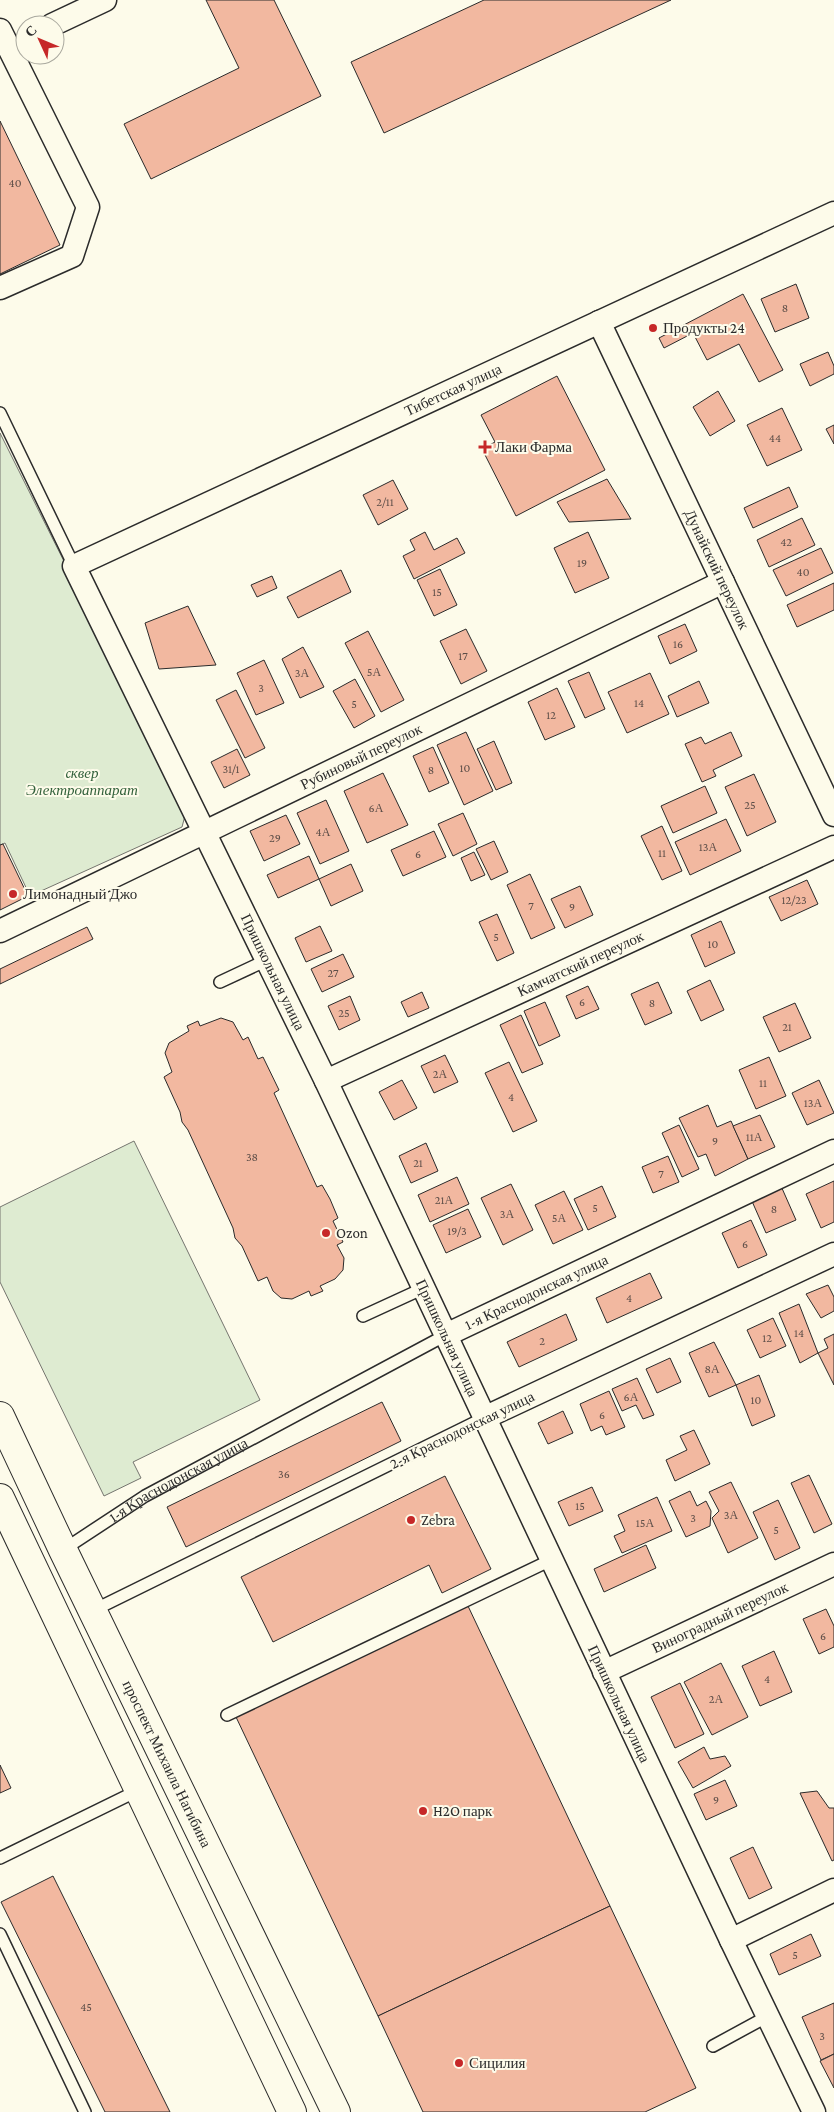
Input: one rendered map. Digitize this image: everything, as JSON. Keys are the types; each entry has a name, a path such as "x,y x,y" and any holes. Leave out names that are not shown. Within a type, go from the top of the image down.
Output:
{"main road":[{"name":"проспект Михаила Нагибина","path":"0,1416 92,1611 336,2112"},
{"path":"0,1498 292,2112"}],"street":[{"path":"65,19 105,0"},
{"path":"0,288 72,256 88,207 11,38"},
{"name":"Тибетская улица","path":"74,566 834,213"},
{"name":"Дунайский переулок","path":"599,322 834,815"},
{"name":"Пришкольная улица","path":"74,566 326,1081 604,1672 814,2112"},
{"name":"Рубиновый переулок","path":"0,931 723,582"},
{"name":"Камчатский переулок","path":"326,1081 834,847"},
{"name":"1-я Краснодонская улица","path":"446,1335 834,1151"},
{"name":"2-я Краснодонская улица","path":"484,1418 834,1254"},
{"name":"Виноградный переулок","path":"604,1672 834,1564"},
{"path":"731,1940 834,1890"}],"lane":[{"path":"0,413 74,566"},
{"path":"220,982 267,960"},
{"path":"363,1316 424,1288"},
{"name":"1-я Краснодонская улица","path":"63,1550 145,1496 446,1335"},
{"name":"2-я Краснодонская улица","path":"92,1611 484,1418"},
{"path":"226,1715 551,1560"},
{"path":"0,1858 139,1790"},
{"path":"0,1934 85,2112"},
{"path":"713,2046 768,2016"}],"green space":[{"name":"cквер Электроаппарат","path":"0,433 187,808 182,827 30,896 5,843 0,845"},
{"path":"134,1141 260,1400 133,1462 141,1478 104,1496 0,1282 0,1207"}],"building":[{"path":"206,0 274,0 321,96 151,179 124,124 239,68"},
{"path":"484,0 671,0 384,133 351,62"},
{"path":"0,121 60,245 0,274"},
{"path":"796,284 809,318 775,332 761,299"},
{"path":"743,294 783,370 759,382 739,344 707,360 693,333 664,348 659,338"},
{"path":"828,352 834,366 834,374 810,386 800,364"},
{"path":"557,376 605,470 516,516 482,449 495,442 481,415"},
{"path":"718,391 735,421 710,436 693,407"},
{"path":"782,408 802,450 767,466 747,425"},
{"path":"834,425 834,444 826,429"},
{"path":"607,479 631,519 569,522 557,502"},
{"path":"393,480 408,509 378,525 363,495"},
{"path":"789,487 798,507 753,528 744,508"},
{"path":"802,518 815,545 769,567 757,540"},
{"path":"425,532 434,550 457,538 465,553 414,579 403,556 415,550 410,540"},
{"path":"588,532 609,578 575,593 554,548"},
{"path":"821,548 833,573 786,596 773,570"},
{"path":"440,569 457,605 434,616 417,580"},
{"path":"341,570 351,592 298,618 287,597"},
{"path":"272,576 277,588 257,597 251,585"},
{"path":"834,583 834,610 797,627 787,605"},
{"path":"188,606 216,665 159,669 145,623"},
{"path":"685,624 697,651 670,664 658,636"},
{"path":"466,629 487,671 461,684 440,641"},
{"path":"368,631 404,700 381,712 345,643"},
{"path":"303,647 324,687 300,698 282,659"},
{"path":"264,660 284,703 256,715 237,673"},
{"path":"589,672 605,709 585,718 568,681"},
{"path":"650,673 669,714 627,733 608,692"},
{"path":"355,679 375,716 354,728 333,691"},
{"path":"699,681 709,703 677,717 668,696"},
{"path":"557,688 575,727 545,740 528,702"},
{"path":"236,690 265,748 245,758 216,700"},
{"path":"466,732 493,791 464,805 437,745"},
{"path":"731,732 742,756 713,770 716,776 702,782 685,744 701,737 705,744"},
{"path":"494,741 512,783 496,790 477,749"},
{"path":"433,747 449,783 429,792 413,756"},
{"path":"237,749 250,775 224,788 211,762"},
{"path":"383,773 408,825 367,843 344,791"},
{"path":"754,774 776,822 747,836 725,787"},
{"path":"705,786 717,813 673,833 661,806"},
{"path":"326,800 349,851 320,864 297,813"},
{"path":"463,813 477,844 453,856 438,824"},
{"path":"286,815 300,844 264,861 250,831"},
{"path":"726,819 741,851 690,875 675,842"},
{"path":"662,826 682,871 662,880 641,836"},
{"path":"434,831 446,857 403,876 391,850"},
{"path":"494,841 508,872 491,880 476,849"},
{"name":"Лимонадный Джо","path":"3,844 28,896 0,910 0,845"},
{"path":"474,852 485,875 471,881 461,858"},
{"path":"309,856 319,879 278,898 267,875"},
{"path":"351,864 363,891 331,906 319,879"},
{"path":"530,874 555,928 531,939 507,885"},
{"path":"807,880 818,904 781,921 769,897"},
{"path":"580,886 593,915 565,928 551,899"},
{"path":"497,914 514,953 497,961 479,922"},
{"path":"721,921 735,953 705,967 691,935"},
{"path":"320,926 332,951 306,962 295,938"},
{"path":"87,927 93,939 0,984 0,969"},
{"path":"343,954 354,977 322,992 311,969"},
{"path":"710,980 724,1010 701,1021 687,991"},
{"path":"658,982 672,1013 645,1025 631,994"},
{"path":"588,986 599,1009 576,1019 566,996"},
{"path":"422,992 429,1008 408,1017 401,1002"},
{"path":"350,996 360,1020 339,1030 328,1006"},
{"path":"545,1002 560,1036 539,1046 524,1011"},
{"path":"795,1003 811,1038 779,1052 763,1017"},
{"path":"521,1015 543,1064 522,1073 500,1025"},
{"path":"221,1018 233,1022 243,1040 248,1037 258,1059 263,1057 279,1090 274,1093 317,1187 322,1185 338,1218 333,1221 343,1242 337,1245 344,1258 343,1270 335,1279 320,1286 323,1291 311,1296 309,1291 292,1299 281,1298 273,1291 267,1277 258,1281 242,1246 235,1238 233,1228 188,1130 182,1122 180,1112 164,1077 172,1072 165,1053 169,1043 189,1031 187,1026 198,1021 200,1026"},
{"path":"445,1055 458,1082 434,1093 421,1066"},
{"path":"769,1057 786,1096 756,1109 739,1070"},
{"path":"509,1062 537,1121 513,1132 485,1073"},
{"path":"402,1080 417,1108 394,1120 379,1092"},
{"path":"819,1080 834,1113 807,1125 792,1093"},
{"path":"708,1105 717,1127 731,1121 748,1159 715,1176 706,1154 698,1157 679,1118"},
{"path":"760,1115 775,1147 748,1159 733,1126"},
{"path":"679,1125 699,1169 682,1177 662,1133"},
{"path":"426,1143 438,1171 411,1183 399,1156"},
{"path":"668,1156 679,1182 653,1193 642,1167"},
{"path":"457,1177 469,1204 430,1222 418,1195"},
{"path":"834,1181 834,1222 821,1228 806,1194"},
{"path":"511,1184 533,1230 503,1245 481,1198"},
{"path":"602,1186 616,1217 588,1230 574,1199"},
{"path":"781,1186 796,1220 766,1233 751,1199"},
{"path":"564,1191 583,1230 553,1244 535,1205"},
{"path":"468,1209 481,1237 446,1253 433,1225"},
{"path":"751,1220 767,1255 738,1268 722,1233"},
{"path":"650,1273 662,1298 607,1323 596,1298"},
{"path":"828,1285 834,1297 834,1311 821,1318 806,1294"},
{"path":"799,1304 818,1353 800,1363 779,1313"},
{"path":"566,1314 577,1340 519,1367 507,1342"},
{"path":"773,1318 786,1346 760,1358 747,1330"},
{"path":"834,1334 834,1385 818,1353 828,1348 824,1339"},
{"path":"714,1342 736,1385 709,1397 689,1353"},
{"path":"670,1358 681,1382 657,1393 646,1369"},
{"path":"759,1375 775,1416 752,1426 736,1385"},
{"path":"637,1378 654,1415 643,1419 636,1405 622,1411 612,1389"},
{"path":"609,1391 625,1427 606,1435 602,1426 591,1431 580,1404"},
{"path":"382,1402 401,1441 186,1547 167,1507"},
{"path":"563,1411 573,1433 548,1444 538,1423"},
{"path":"694,1430 710,1464 675,1481 666,1460 687,1450 680,1436"},
{"path":"809,1475 832,1524 814,1533 791,1483"},
{"name":"Zebra","path":"445,1476 491,1569 442,1593 429,1565 273,1642 241,1577"},
{"path":"731,1482 758,1538 728,1553 712,1518 719,1511 709,1492"},
{"path":"592,1487 603,1511 569,1526 558,1502"},
{"path":"690,1491 697,1506 706,1501 711,1511 710,1526 686,1537 669,1501"},
{"path":"657,1497 672,1531 622,1553 614,1536 625,1531 618,1515"},
{"path":"778,1500 800,1548 775,1560 753,1512"},
{"path":"646,1545 656,1568 604,1592 594,1569"},
{"name":"H2O парк","path":"468,1606 610,1906 378,2016 236,1717"},
{"path":"826,1609 834,1626 834,1647 819,1654 803,1619"},
{"path":"774,1651 792,1692 760,1706 742,1666"},
{"path":"721,1663 748,1717 712,1735 684,1682"},
{"path":"680,1683 704,1734 675,1748 651,1697"},
{"path":"704,1747 710,1759 725,1756 731,1766 693,1788 678,1762"},
{"path":"0,1765 11,1788 0,1793"},
{"path":"725,1780 737,1806 706,1820 694,1794"},
{"path":"817,1791 829,1808 834,1808 834,1860 832,1861 800,1793"},
{"path":"753,1847 772,1888 749,1899 730,1858"},
{"path":"53,1876 170,2112 105,2112 1,1902"},
{"path":"610,1906 696,2088 645,2112 423,2112 378,2016"},
{"path":"811,1934 821,1956 779,1975 770,1954"},
{"path":"834,2003 834,2054 821,2060 802,2017"},
{"path":"834,2054 834,2088 820,2061"}],"place":[{"name":"Продукты 24","path":"653,328"},
{"name":"Лаки Фарма","path":"485,447"},
{"name":"Лимонадный Джо","path":"13,894"},
{"name":"Ozon","path":"326,1233"},
{"name":"Zebra","path":"411,1520"},
{"name":"H2O парк","path":"423,1811"},
{"name":"Сицилия","path":"459,2063"}]}
